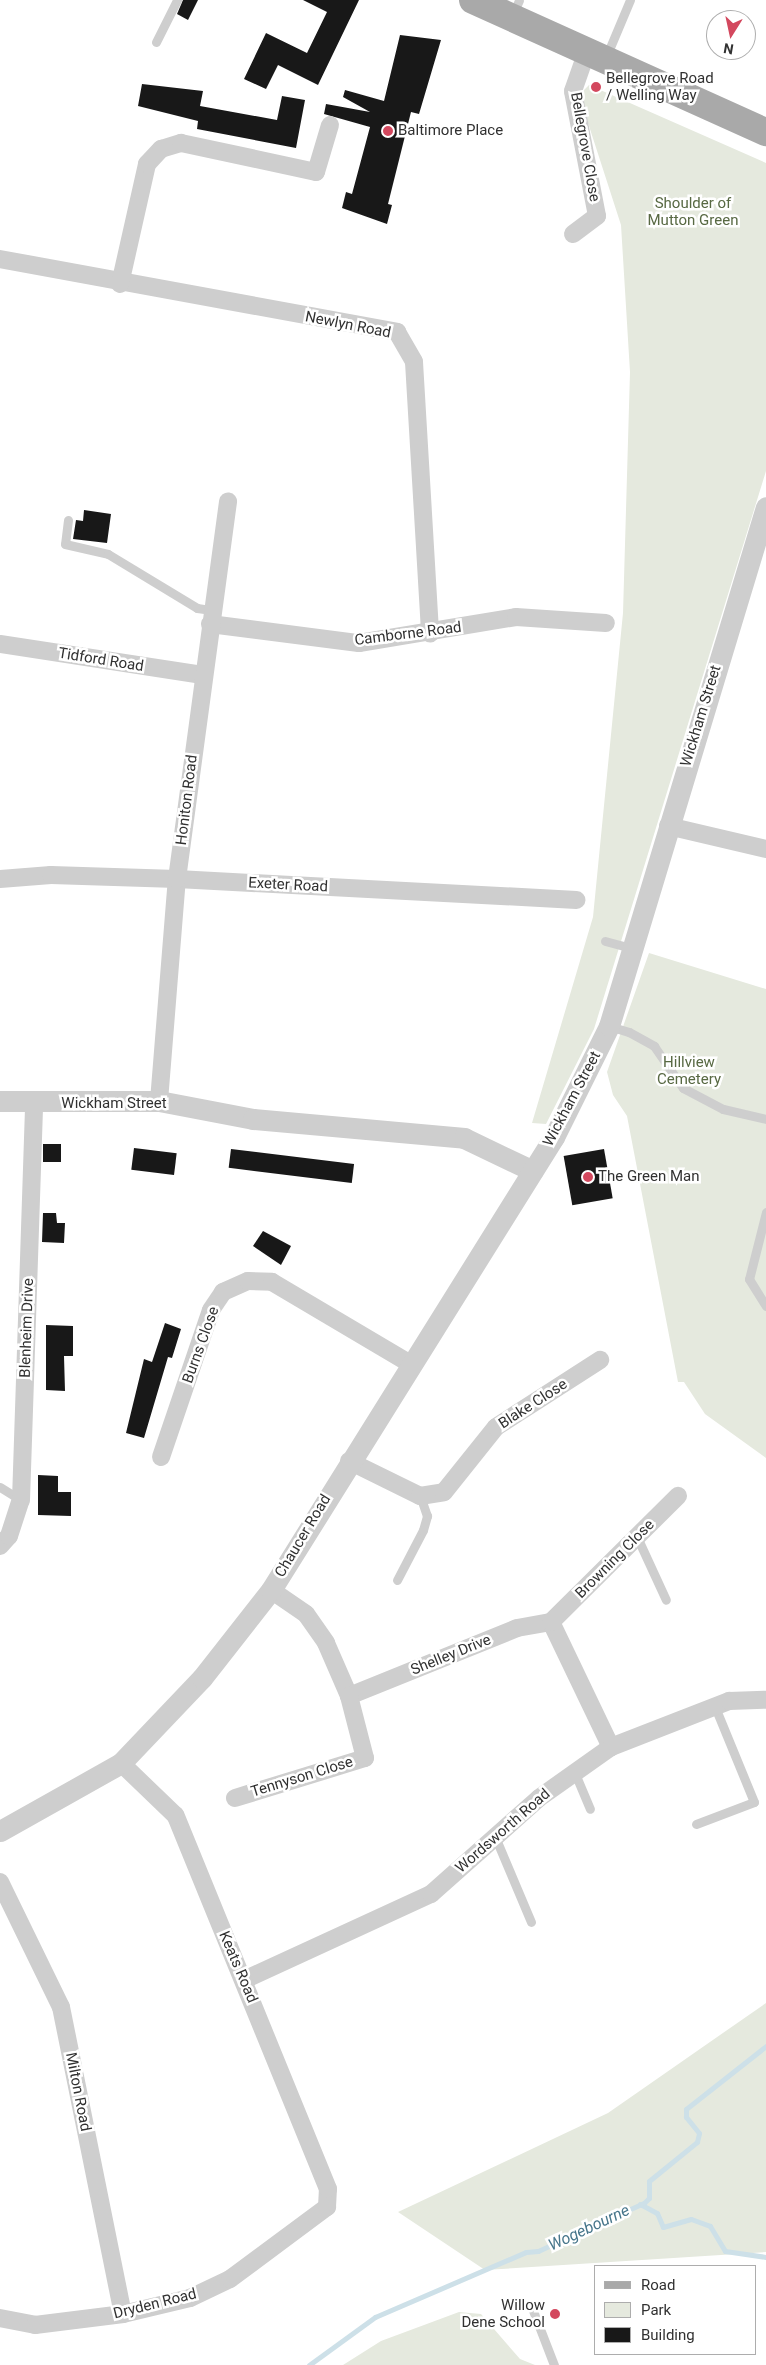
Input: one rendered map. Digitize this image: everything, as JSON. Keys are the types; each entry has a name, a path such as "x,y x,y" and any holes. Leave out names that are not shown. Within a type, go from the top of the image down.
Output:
{"main road":[{"path":"473,0 516,8 596,55 766,132"}],"street":[{"name":"Bellegrove Close","path":"573,234 597,216 573,91 596,55"},
{"path":"120,284 147,164 161,149 181,144 316,172 330,125"},
{"name":"Newlyn Road","path":"0,259 120,284 397,332 414,362 430,634"},
{"name":"Honiton Road","path":"159,1101 177,879 203,675 228,501"},
{"name":"Wickham Street","path":"0,1101 34,1104 159,1101 253,1119 464,1138 533,1171 573,1103 609,1026 766,507"},
{"name":"Camborne Road","path":"211,617 359,643 430,634 516,617 606,623"},
{"name":"Tidford Road","path":"0,644 203,675"},
{"path":"668,826 766,849"},
{"name":"Exeter Road","path":"0,879 51,875 177,879 576,900"},
{"name":"Blenheim Drive","path":"0,1546 9,1536 21,1500 34,1104"},
{"name":"Chaucer Road","path":"0,1831 121,1763 202,1678 270,1590 409,1364 533,1171"},
{"name":"Burns Close","path":"162,1457 210,1310 223,1292 248,1280 272,1282 409,1364"},
{"name":"Blake Close","path":"420,1496 444,1492 496,1427 600,1360"},
{"path":"349,1461 420,1496"},
{"name":"Browning Close","path":"552,1622 678,1496"},
{"path":"270,1590 306,1614 326,1643 350,1696"},
{"path":"552,1622 612,1747"},
{"name":"Shelley Drive","path":"350,1696 517,1628 552,1622"},
{"name":"Tennyson Close","path":"235,1798 366,1758 350,1696"},
{"name":"Wordsworth Road","path":"244,1980 431,1894 574,1771 612,1747 729,1701 766,1700"},
{"name":"Keats Road","path":"121,1763 175,1816 244,1980 328,2189"},
{"name":"Milton Road","path":"0,1882 62,2007 123,2314"},
{"name":"Dryden Road","path":"0,2318 35,2325 123,2314 190,2298 230,2279 320,2214 326,2207 328,2189"}],"lane":[{"path":"156,42 177,0"},
{"path":"596,55 630,0"},
{"path":"68,520 65,544 108,554 211,617"},
{"path":"605,941 632,948"},
{"path":"609,1026 629,1032 654,1046 683,1088 724,1109 766,1119"},
{"path":"766,1212 749,1279 766,1306"},
{"path":"0,1487 21,1500"},
{"path":"397,1580 423,1530 426,1516 420,1496"},
{"path":"637,1537 666,1600"},
{"path":"696,1824 754,1802 715,1707"},
{"path":"574,1771 590,1809"},
{"path":"496,1838 530,1922"},
{"path":"532,2308 554,2365"}],"green space":[{"name":"Shoulder of Mutton Green","path":"589,85 766,163 766,471 594,1029 546,1124 532,1123 593,917 623,613 630,372 621,225 579,95"},
{"name":"Hillview Cemetery","path":"649,953 766,989 766,1458 705,1414 684,1382 678,1382 627,1116 613,1095 607,1072"},
{"path":"766,2003 766,2252 485,2270 398,2212 608,2113"},
{"path":"459,2312 481,2314 520,2359 535,2365 343,2365 381,2341"}],"building":[{"path":"183,0 198,0 188,20 177,14"},
{"path":"303,0 359,0 318,85 278,65 266,89 244,79 266,33 307,53 327,12"},
{"name":"Baltimore Place","path":"400,35 441,40 419,114 411,112 388,204 392,205 387,224 342,208 346,192 352,194 370,127 324,114 326,104 370,112 343,97 345,90 384,101"},
{"path":"142,84 203,91 200,106 277,120 282,96 305,100 296,148 197,129 198,121 138,106"},
{"path":"84,510 111,514 107,543 73,539 76,520 83,521"},
{"path":"43,1144 61,1144 61,1162 43,1162"},
{"path":"134,1148 177,1153 174,1175 131,1170"},
{"path":"231,1149 354,1164 352,1183 229,1168"},
{"name":"The Green Man","path":"604,1149 613,1198 572,1205 564,1156"},
{"path":"43,1213 56,1213 57,1223 65,1223 64,1243 42,1242"},
{"path":"263,1231 291,1246 281,1265 253,1246"},
{"path":"165,1323 181,1329 172,1358 168,1357 144,1438 126,1433 144,1359 152,1362"},
{"path":"46,1325 73,1326 73,1356 64,1356 65,1391 46,1390"},
{"path":"38,1475 58,1476 58,1492 71,1492 71,1516 38,1515"}],"waterway":[{"name":"Wogebourne","path":"309,2365 375,2317 526,2252 538,2251 644,2203 649,2198 649,2181 697,2142 699,2133 686,2117 686,2109 766,2046"},
{"path":"640,2204 657,2213 663,2227 691,2219 710,2226 725,2251 766,2257"}],"place":[{"name":"Bellegrove Road / Welling Way","path":"596,87"},
{"name":"Baltimore Place","path":"388,131"},
{"name":"The Green Man","path":"588,1177"},
{"name":"Willow Dene School","path":"555,2314"}]}
